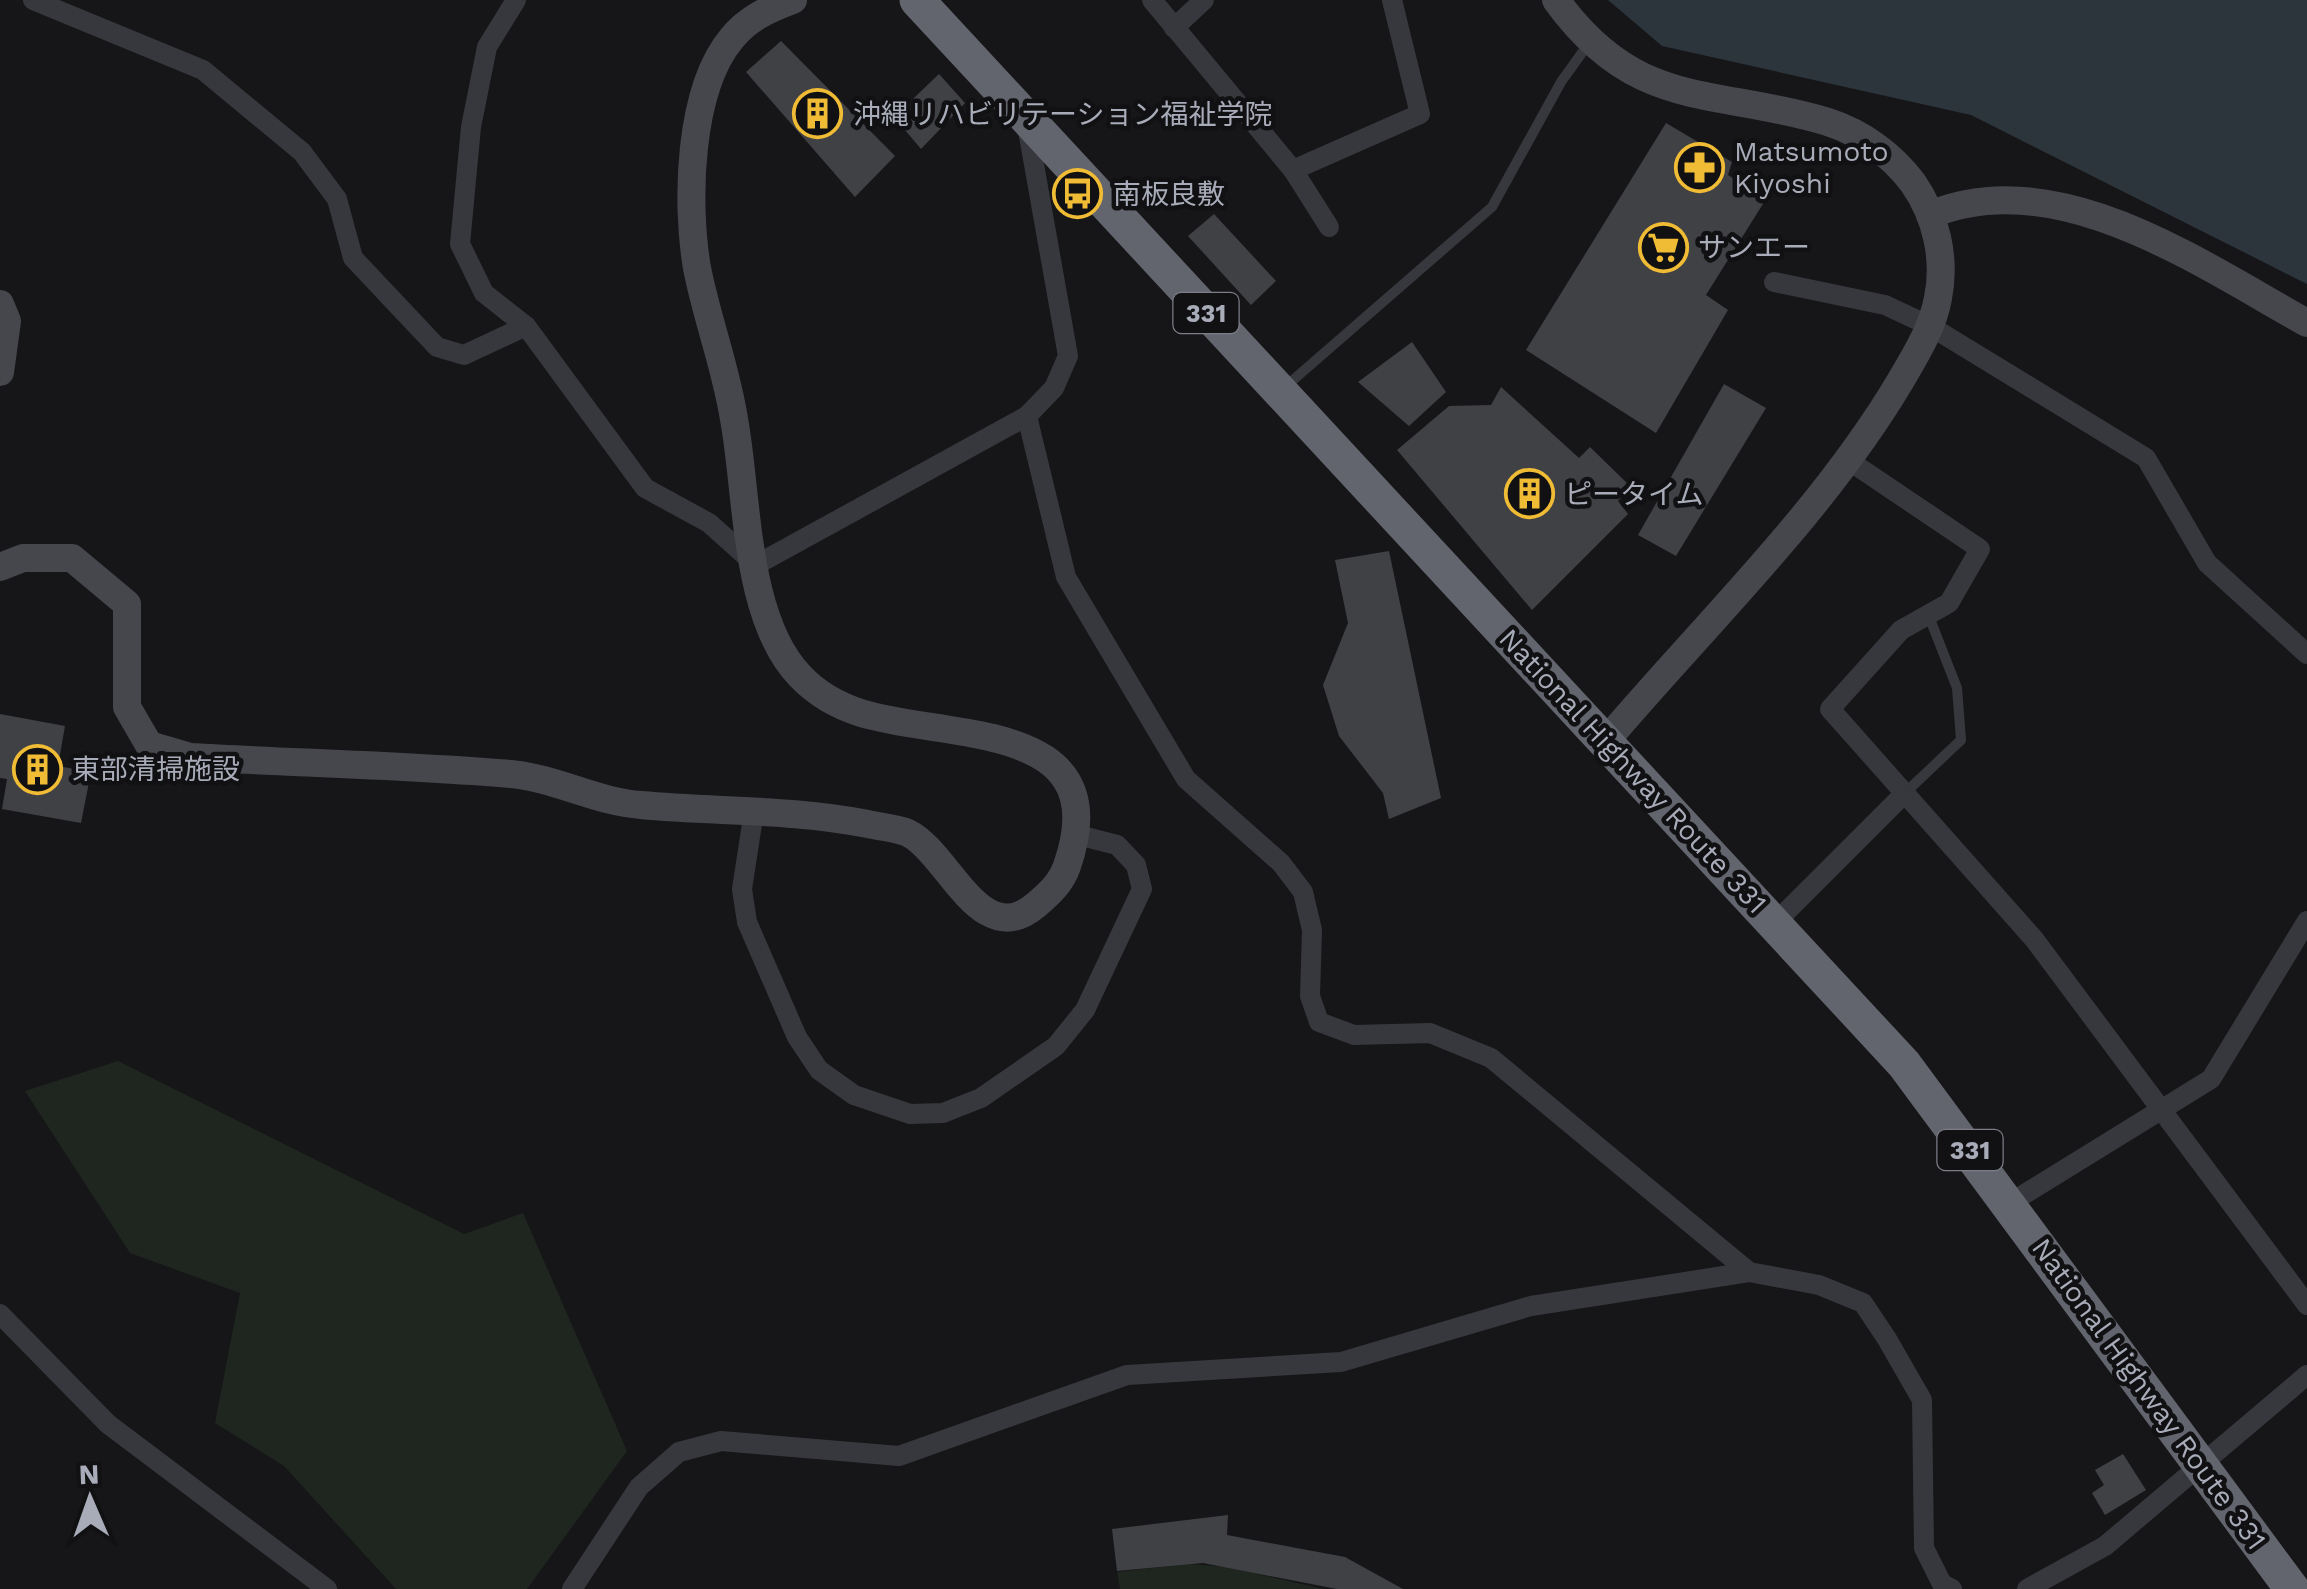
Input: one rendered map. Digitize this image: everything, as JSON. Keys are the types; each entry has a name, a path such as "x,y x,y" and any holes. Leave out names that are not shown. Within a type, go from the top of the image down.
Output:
{"highway":[{"name":"National Highway Route 331","path":"917,0 1027,123 1281,391 1904,1064 2292,1589"}],"street":[{"path":"33,0 203,70 302,152 337,199 353,258 437,347 464,355 526,326"},
{"path":"516,0 486,47 472,127 460,244 484,293 526,326 645,488 710,523 756,565"},
{"path":"0,566 23,558 72,558 127,604 127,707 149,745 190,757 517,774 634,805 815,814 909,833 949,870 979,910 1002,917 1028,911 1062,881 1078,835 1078,812 1056,768 1029,746 864,714 815,690 778,647 768,624 730,398 698,272 692,175 699,121 723,50 759,14 792,0"},
{"path":"1152,0 1293,170 1330,228"},
{"path":"1174,28 1204,0"},
{"path":"1293,170 1420,114 1392,0"},
{"path":"1556,0 1590,43 1624,70 1657,85 1827,122 1857,134 1907,175 1930,215 1941,263 1938,300 1930,326 1888,402 1848,460 1605,742"},
{"path":"756,565 1027,416 1054,388 1068,356 1027,123"},
{"path":"1930,215 1975,200 2041,199 2102,218 2307,323"},
{"path":"1774,282 1884,305 1930,326 2146,458 2207,563 2307,654"},
{"path":"0,304 7,321 0,372"},
{"path":"1027,416 1066,577 1186,779 1281,862 1303,892 1312,930 1310,996 1319,1022 1354,1035 1430,1033 1492,1058 1749,1272"},
{"path":"1848,460 1980,550 1950,602 1901,630 1830,709 2034,939 2307,1305"},
{"path":"1775,924 1904,794"},
{"path":"754,812 742,889 746,922 797,1037 820,1070 854,1095 910,1114 944,1113 981,1098 1056,1046 1085,1010 1142,889 1136,865 1116,845 1078,835"},
{"path":"2010,1203 2211,1079 2307,921"},
{"path":"572,1589 639,1487 679,1452 721,1442 899,1456 1127,1375 1340,1362 1531,1306 1749,1272 1819,1285 1863,1303 1888,1339 1922,1400 1924,1548 1942,1584 1952,1589"},
{"path":"0,1314 108,1424 327,1589"},
{"path":"2026,1589 2105,1546 2202,1468 2307,1375"}],"lane":[{"path":"1281,391 1492,207 1561,82 1590,43"},
{"path":"1904,794 1960,740 1956,688 1928,614"}],"shaded area":[{"path":"1608,0 2307,0 2307,284 1971,115 1662,46"},
{"path":"118,1061 464,1234 523,1213 627,1451 527,1589 396,1589 284,1466 215,1423 240,1293 130,1253 25,1091"},
{"path":"1189,1564 1227,1567 1323,1589 1120,1589 1117,1572"}],"building":[{"name":"沖縄リハビリテーション福祉学院","path":"781,41 895,156 855,197 746,72"},
{"path":"939,74 965,103 921,149 894,117"},
{"name":"サンエー","path":"1666,123 1732,162 1728,175 1766,199 1706,295 1728,310 1656,433 1526,350"},
{"path":"1214,214 1276,281 1251,305 1188,236"},
{"path":"1412,342 1446,392 1409,426 1358,382"},
{"path":"1724,384 1766,408 1676,556 1638,535"},
{"name":"ピータイム","path":"1501,387 1579,458 1590,447 1630,486 1618,501 1628,514 1532,610 1397,450 1449,406 1491,405"},
{"path":"1389,551 1441,798 1389,819 1383,793 1339,736 1323,685 1348,623 1335,560"},
{"name":"東部清掃施設","path":"0,714 65,726 58,766 91,772 81,823 2,809 7,779 0,778"},
{"path":"2123,1454 2146,1490 2105,1515 2092,1493 2104,1485 2095,1470"},
{"path":"1228,1515 1227,1535 1345,1557 1403,1589 1337,1589 1203,1563 1117,1571 1112,1529"}],"place":[{"name":"沖縄リハビリテーション福祉学院","path":"818,114"},
{"name":"Matsumoto Kiyoshi","path":"1699,167"},
{"name":"南板良敷","path":"1078,194"},
{"name":"サンエー","path":"1663,247"},
{"name":"ピータイム","path":"1529,494"},
{"name":"東部清掃施設","path":"37,769"}]}
